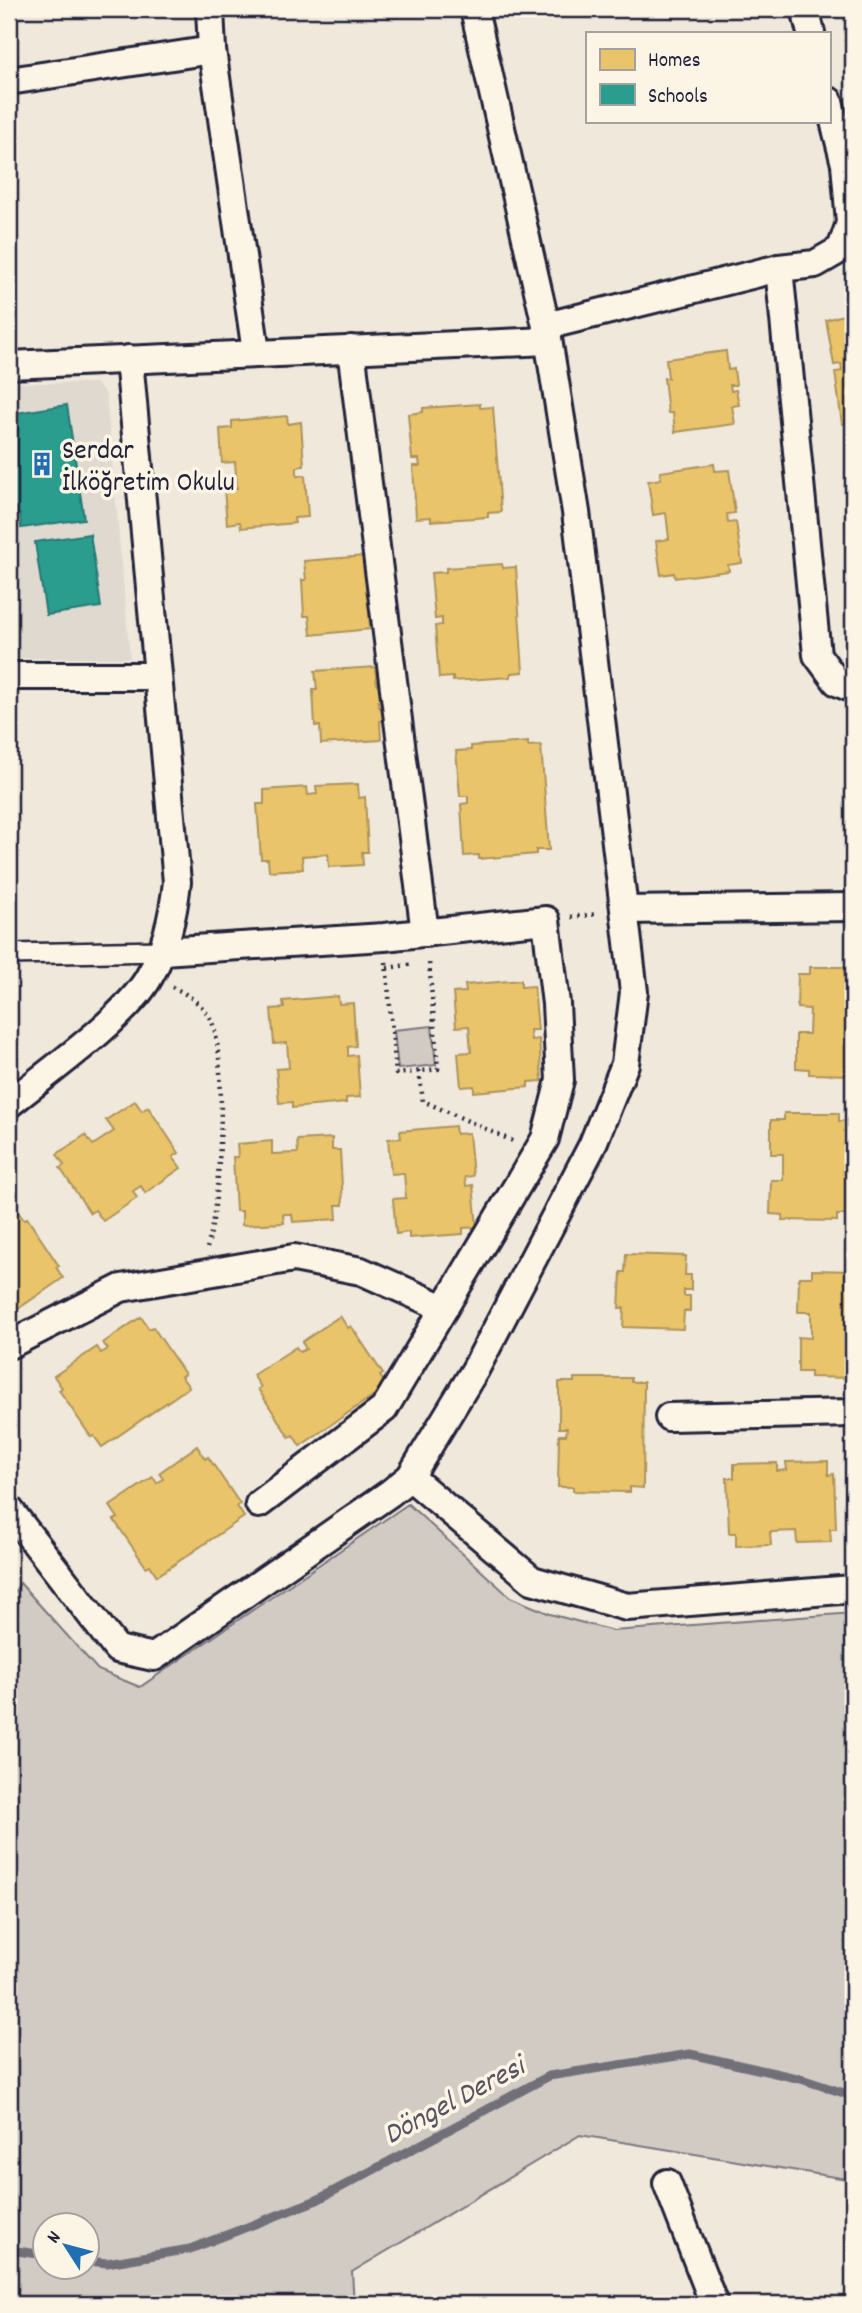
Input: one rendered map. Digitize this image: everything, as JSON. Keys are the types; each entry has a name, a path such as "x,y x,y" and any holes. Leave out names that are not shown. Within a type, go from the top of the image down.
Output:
{"street":[{"path":"210,9 212,50 256,352"},
{"path":"9,1509 117,1649 154,1657 410,1477 475,1370 592,1146 625,1065 634,992 576,512 547,334 474,9"},
{"path":"805,9 811,32"},
{"path":"9,81 212,50"},
{"path":"9,365 351,348 547,334 779,268 815,264 841,249 850,223 845,164 830,105"},
{"path":"779,268 817,655 837,682 853,690"},
{"path":"351,348 425,933"},
{"path":"9,1104 116,1014 149,976 162,951 173,918 177,882 129,359"},
{"path":"9,676 156,676"},
{"path":"626,910 853,907"},
{"path":"9,954 162,951 384,937 546,920 556,1004 559,1080 545,1139 384,1409 258,1504"},
{"path":"9,1345 121,1288 294,1258 361,1270 444,1308"},
{"path":"669,1417 853,1413"},
{"path":"410,1477 532,1580 626,1607 853,1588"},
{"path":"667,2183 714,2304"}],"path":[{"path":"546,920 626,910"},
{"path":"384,937 396,1074 438,1069 432,961 387,968"},
{"path":"149,976 184,993 200,1005 212,1021 217,1046 219,1170 212,1232 198,1275"},
{"path":"419,1071 423,1101 538,1152"}],"shaded area":[{"path":"9,383 95,383 106,394 130,658 9,658"},
{"path":"432,1026 436,1065 398,1069 394,1030"},
{"path":"408,1504 510,1597 550,1614 613,1631 853,1613 853,2180 580,2135 352,2272 354,2304 9,2304 9,1601 20,1583 98,1670 140,1687"}],"building: Homes":[{"path":"853,312 853,422 842,424 835,372 842,371 841,364 834,365 826,320"},
{"path":"726,351 728,370 734,369 736,385 730,385 731,391 736,390 739,405 732,406 735,424 675,432 673,413 668,413 664,378 668,378 666,359"},
{"path":"480,404 480,408 493,407 501,512 488,513 488,517 431,521 431,517 416,518 413,466 420,466 419,459 412,459 408,414 423,412 423,408"},
{"path":"287,416 288,424 301,422 304,466 297,467 297,476 305,475 308,517 294,518 295,523 241,528 240,522 227,524 224,489 237,488 235,462 222,463 220,429 232,428 232,421"},
{"path":"714,464 715,471 729,470 735,513 727,514 728,523 736,522 742,563 728,565 729,571 675,578 674,573 661,575 656,541 669,539 666,513 653,515 648,481 661,479 660,472"},
{"path":"853,481 853,516 847,516 844,501 850,500 847,482"},
{"path":"365,556 366,575 372,575 374,590 367,591 368,596 374,596 375,610 369,611 370,629 311,635 309,616 304,616 304,561"},
{"path":"502,564 503,568 516,567 523,672 511,673 510,677 453,681 453,677 439,678 435,626 442,625 442,618 435,619 431,573 446,572 446,568"},
{"path":"375,667 377,685 383,685 384,700 378,701 379,707 384,706 386,720 380,721 381,740 321,744 320,726 315,726 315,671"},
{"path":"528,742 528,746 541,745 549,850 536,850 536,854 479,859 479,855 464,856 461,804 468,803 468,796 460,796 456,751 471,750 471,746"},
{"path":"358,784 359,798 365,797 368,852 362,852 363,865 329,867 328,854 302,856 303,869 269,871 268,859 261,859 257,804 264,804 264,790 307,787 308,795 317,794 316,786"},
{"path":"810,967 853,967 853,1075 809,1074 809,1069 796,1068 796,1034 809,1034 810,1009 797,1008 798,974 810,974"},
{"path":"521,980 521,987 534,986 538,1030 530,1030 531,1040 539,1039 542,1081 528,1082 528,1087 474,1092 474,1086 461,1087 458,1053 471,1052 469,1026 456,1027 453,993 466,992 465,985"},
{"path":"338,996 339,1004 353,1003 356,1046 348,1047 348,1056 357,1055 360,1097 346,1098 346,1103 292,1108 292,1102 279,1103 276,1069 289,1068 287,1043 274,1044 271,1009 284,1008 283,1001"},
{"path":"135,1101 142,1111 148,1107 179,1153 173,1157 181,1168 145,1193 141,1186 133,1191 137,1198 103,1221 95,1210 90,1213 60,1168 64,1165 57,1154 85,1135 93,1145 114,1131 106,1120"},
{"path":"784,1113 839,1113 839,1121 853,1121 852,1165 844,1165 844,1174 852,1174 851,1215 837,1215 837,1221 782,1220 783,1215 770,1214 771,1180 783,1180 783,1154 771,1154 771,1120 784,1120"},
{"path":"455,1126 456,1134 469,1133 473,1176 465,1177 466,1186 473,1185 477,1227 463,1228 463,1234 409,1238 409,1232 396,1234 393,1199 406,1198 404,1173 391,1174 388,1139 401,1138 400,1131"},
{"path":"332,1138 332,1150 340,1150 343,1205 336,1205 337,1219 293,1222 292,1214 283,1214 284,1223 242,1225 242,1211 236,1211 233,1157 238,1157 237,1144 272,1141 272,1154 298,1153 297,1140"},
{"path":"15,1208 24,1220 27,1218 59,1266 56,1267 63,1278 9,1315 9,1212"},
{"path":"626,1254 686,1256 685,1275 691,1275 691,1290 684,1290 684,1296 690,1296 690,1311 684,1311 683,1329 623,1327 624,1308 619,1308 621,1272 625,1272"},
{"path":"812,1270 853,1271 853,1378 810,1377 810,1372 798,1372 798,1337 811,1338 811,1312 798,1312 799,1277 812,1277"},
{"path":"340,1316 348,1328 351,1326 383,1374 380,1376 387,1386 300,1446 293,1435 289,1437 258,1389 261,1387 253,1375 296,1347 300,1352 306,1349 302,1342"},
{"path":"141,1317 149,1329 153,1327 185,1374 181,1376 189,1387 102,1447 94,1436 91,1437 59,1390 62,1388 54,1376 97,1347 101,1353 108,1349 103,1343"},
{"path":"574,1378 631,1378 631,1382 644,1382 643,1488 630,1487 630,1492 573,1491 573,1487 558,1487 559,1435 566,1435 567,1428 559,1428 559,1382 574,1382"},
{"path":"197,1446 205,1459 208,1457 240,1504 237,1506 244,1517 157,1576 150,1565 146,1567 114,1520 118,1518 110,1506 153,1477 157,1483 163,1479 159,1473"},
{"path":"828,1461 828,1475 834,1474 836,1529 830,1529 831,1542 797,1543 796,1531 770,1532 771,1545 736,1546 736,1533 729,1533 727,1478 734,1478 734,1464 777,1463 777,1471 787,1470 786,1462"}],"building: Schools":[{"name":"Serdar İlköğretim Okulu","path":"67,405 84,519 21,528 20,514 9,516 9,414"},
{"name":"Serdar İlköğretim Okulu","path":"90,534 101,607 46,615 35,542"}],"waterway":[{"name":"Döngel Deresi","path":"102,2262 190,2249 317,2200 549,2076 690,2054 801,2079 853,2096"},
{"name":"Döngel Deresi","path":"9,2250 32,2253"}],"place":[{"name":"Serdar İlköğretim Okulu","path":"42,464"}]}
